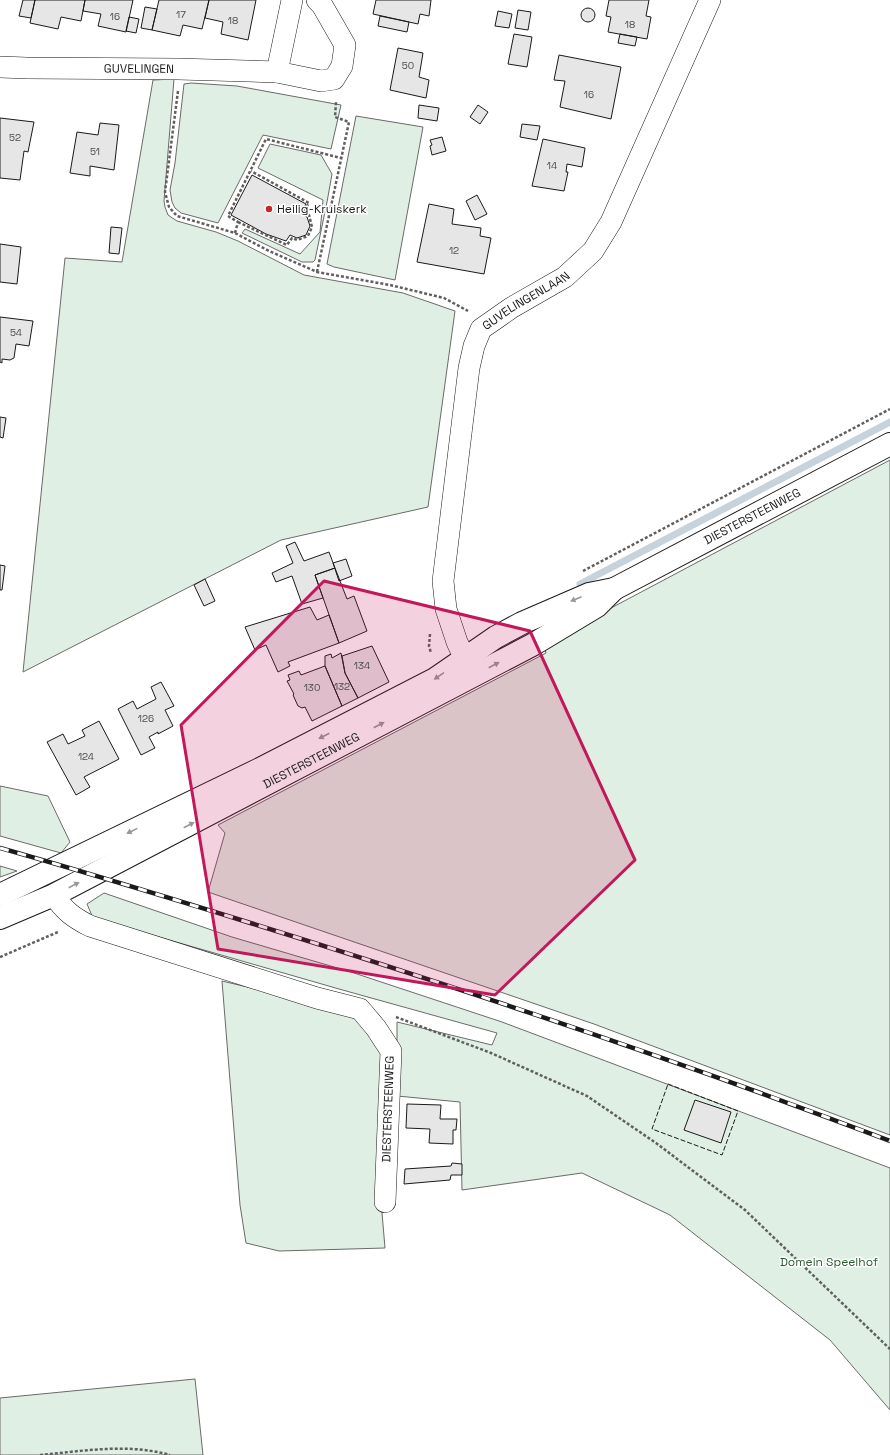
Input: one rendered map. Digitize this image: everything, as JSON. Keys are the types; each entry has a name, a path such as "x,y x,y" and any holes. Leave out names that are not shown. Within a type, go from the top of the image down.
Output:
{"main road":[{"name":"DIESTERSTEENWEG","path":"0,895 260,769 435,679 534,644 597,606 614,589 890,444"},
{"name":"DIESTERSTEENWEG","path":"0,918 58,900 469,667"}],"street":[{"path":"277,72 292,0"},
{"path":"317,0 322,5 345,45 342,66 334,78"},
{"name":"GUVELINGENLAAN","path":"469,667 457,642 446,609 443,581 469,368 474,346 481,329 511,308 565,277 593,251 611,222 710,0"},
{"name":"GUVELINGEN","path":"0,66 27,68 178,69 277,72 321,82 334,78"},
{"path":"58,900 74,918 90,926 317,998 360,1009"},
{"name":"DIESTERSTEENWEG","path":"360,1009 376,1028 391,1051 384,1202"}],"path":[{"path":"178,69 178,93 165,192 169,207 177,216 234,233 269,251 317,272 390,285 444,298 468,312 481,329"},
{"path":"317,272 349,122 335,117 337,97 334,78"},
{"path":"251,171 309,203 303,212 309,215 312,227 308,236 297,240 292,238 287,244 228,216 266,139 341,158"},
{"path":"234,233 238,222"},
{"path":"576,574 890,408"},
{"path":"0,957 81,922"},
{"path":"360,1009 392,1016 491,1053 587,1096 656,1143 745,1210 890,1349"},
{"path":"40,1455 110,1448 156,1452 170,1455"}],"highlighted area":[{"path":"324,581 530,631 635,860 495,995 218,949 181,725"}],"green space":[{"path":"174,79 164,201 168,215 177,221 216,232 238,241 304,275 403,293 455,311 428,507 281,540 23,672 65,258 122,262 153,80"},
{"path":"191,83 237,86 341,105 331,149 263,135 218,223 181,213 175,208 172,202 170,190 175,163 184,84"},
{"path":"356,116 423,127 395,280 334,267 327,264"},
{"path":"270,144 321,155 332,174 315,260 313,262 302,262 242,233 245,229 300,254 320,232 323,200 258,168"},
{"path":"890,460 890,1135 594,1024 208,892 225,833 218,825 546,653 544,646 596,616"},
{"path":"0,786 48,796 70,842 61,853 0,836"},
{"path":"0,866 17,871 0,877"},
{"name":"Domein Speelhof","path":"104,893 232,937 351,972 502,1022 890,1168 890,1410 830,1340 670,1215 582,1173 462,1190 460,1102 397,1096 397,1022 492,1045 497,1033 93,918 87,904"},
{"path":"222,981 382,1019 381,1201 385,1248 279,1251 246,1243 240,1205"},
{"path":"195,1379 203,1455 0,1455 0,1398"}],"building":[{"path":"23,0 35,0 31,18 19,16"},
{"path":"35,0 85,0 81,21 61,17 58,29 30,23"},
{"path":"85,0 133,0 126,32 98,26 101,14 83,11"},
{"path":"159,0 209,0 202,29 183,25 180,36 152,30"},
{"path":"209,0 256,0 248,40 221,34 223,22 205,18"},
{"path":"376,0 431,0 429,16 420,14 418,24 373,14"},
{"path":"609,0 649,0 646,16 651,17 647,39 608,32 611,17 606,16"},
{"path":"145,7 157,9 152,30 141,28"},
{"path":"588,8 593,10 595,15 593,20 588,22 583,20 581,15 583,10"},
{"path":"518,10 531,12 528,30 515,28"},
{"path":"498,11 512,14 509,28 495,26"},
{"path":"380,16 409,22 407,32 378,26"},
{"path":"129,17 139,19 136,33 126,31"},
{"path":"514,34 532,37 527,67 508,64"},
{"path":"620,34 637,37 635,46 618,43"},
{"path":"398,48 423,53 419,77 429,80 426,98 390,90"},
{"path":"559,55 621,67 611,119 560,107 565,81 554,80"},
{"path":"419,105 439,108 437,121 418,118"},
{"path":"478,105 488,112 480,124 470,117"},
{"path":"0,118 34,122 28,152 24,151 20,180 0,178"},
{"path":"100,123 119,125 114,170 90,166 90,176 70,173 77,132 98,135"},
{"path":"522,124 540,126 537,140 520,137"},
{"path":"442,137 446,151 432,155 430,146 432,145 430,140"},
{"path":"543,139 585,148 582,167 567,164 566,172 568,172 564,191 532,186"},
{"name":"Heilig-Kruiskerk","path":"252,175 306,204 301,213 307,217 310,226 306,235 297,238 290,235 286,241 266,234 231,215"},
{"path":"477,195 487,214 475,220 466,201"},
{"path":"429,204 454,209 452,224 481,228 480,236 491,238 484,274 417,262"},
{"path":"111,227 122,228 119,254 109,253"},
{"path":"0,244 21,247 17,284 0,282"},
{"path":"0,317 33,321 29,346 16,344 14,358 10,360 2,359 2,363 0,362"},
{"path":"0,417 6,418 3,438 0,437"},
{"path":"295,542 304,561 329,552 335,568 315,575 323,598 302,604 292,576 276,582 272,573 293,563 286,546"},
{"path":"346,559 352,576 339,581 333,563"},
{"path":"0,565 5,566 2,590 0,590"},
{"path":"335,568 347,599 354,596 367,631 339,643 315,575"},
{"path":"205,579 215,601 204,606 194,585"},
{"path":"310,607 317,620 329,615 339,643 288,662 290,666 278,672 266,645 255,650 245,627"},
{"path":"372,646 389,682 358,698 345,673 342,656"},
{"path":"341,653 345,673 358,698 342,706 325,666 325,656 331,654 332,658"},
{"path":"325,666 342,706 312,721 305,707 302,708 298,706 287,681 290,680 288,675 299,671 301,675"},
{"path":"161,682 174,706 165,710 173,726 149,737 155,748 141,755 118,709 133,701 137,709 156,699 151,687"},
{"path":"99,721 119,759 84,777 90,787 76,795 47,742 63,734 68,744 85,736 82,730"},
{"path":"695,1100 731,1112 721,1143 684,1130"},
{"path":"407,1104 441,1105 440,1119 457,1119 456,1130 453,1130 453,1144 429,1143 430,1129 406,1128"},
{"path":"452,1163 462,1164 462,1175 451,1175 450,1180 404,1184 405,1169 451,1166"}],"waterway":[{"path":"580,584 890,422"}],"railway":[{"path":"0,848 244,921 407,972 649,1053 890,1141"}],"fence":[{"path":"668,1084 738,1111 722,1155 652,1129 668,1084"}],"place":[{"name":"Heilig-Kruiskerk","path":"269,209"}]}
